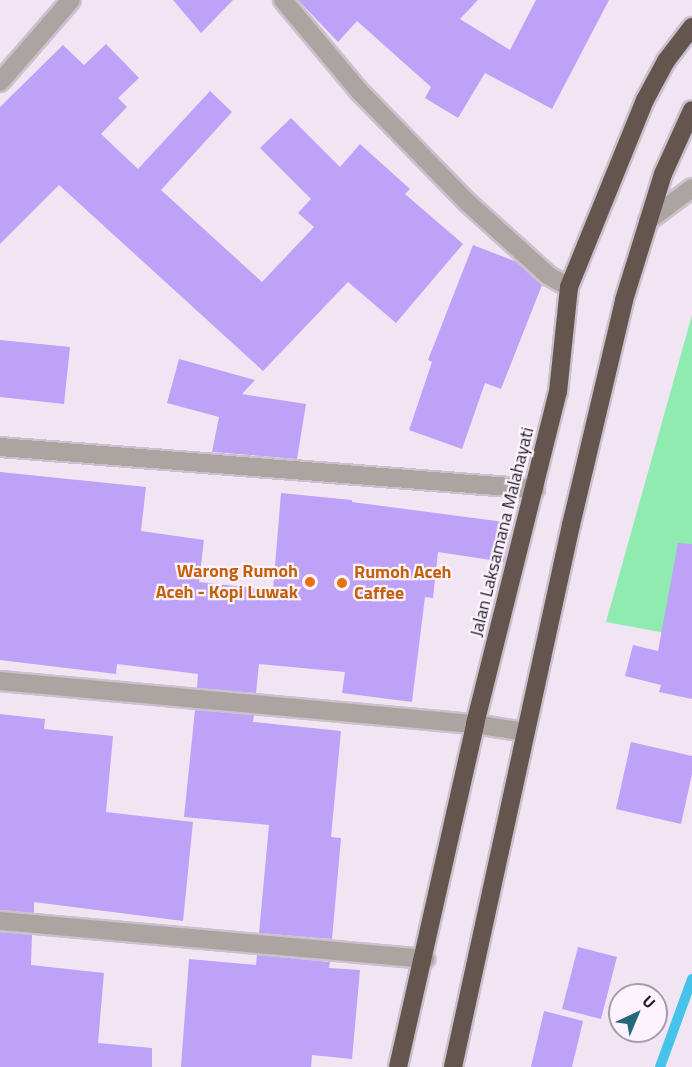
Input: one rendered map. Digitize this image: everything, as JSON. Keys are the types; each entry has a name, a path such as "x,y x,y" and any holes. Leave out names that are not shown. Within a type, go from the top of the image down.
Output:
{"highway":[{"name":"Jalan Laksamana Malahayati","path":"398,1067 425,959 476,724 558,392 569,287 645,100 666,61 692,27"},
{"path":"453,1067 473,983 525,732 621,312 663,174 692,110"}],"street":[{"path":"0,82 71,0"},
{"path":"284,0 359,91 467,202 549,276 569,287"},
{"path":"648,221 692,188"},
{"path":"0,447 535,489"},
{"path":"0,681 476,724 525,732"},
{"path":"0,921 425,959"}],"green space":[{"path":"692,315 692,638 606,622"}],"building":[{"path":"173,0 233,0 201,33"},
{"path":"298,0 478,0 460,19 510,50 536,0 609,0 552,109 485,73 458,118 425,98 431,87 357,21 338,42"},
{"path":"106,44 139,78 118,98 127,107 101,134 138,169 210,91 232,112 161,190 262,282 314,227 298,213 311,199 260,148 291,118 340,167 360,144 410,189 405,194 463,244 396,323 348,282 263,371 59,185 0,244 0,107 63,45 84,65"},
{"path":"473,245 517,262 542,285 501,389 485,383 462,449 409,430 432,362 428,360"},
{"path":"0,340 70,347 64,404 0,397"},
{"path":"179,359 255,380 242,394 306,404 297,459 212,452 219,417 167,403"},
{"path":"0,472 146,487 141,531 204,540 199,582 273,590 281,493 352,500 352,502 512,523 504,562 438,552 433,598 425,597 412,702 342,693 345,672 259,664 256,693 197,688 198,674 117,664 116,674 0,660"},
{"path":"678,543 692,544 692,699 659,692 661,685 625,676 633,645 658,651"},
{"path":"195,710 254,715 253,722 341,731 331,837 341,838 332,939 259,933 269,825 184,817"},
{"path":"0,714 45,719 44,729 113,736 106,812 193,822 183,921 34,902 34,913 0,910"},
{"path":"631,742 692,756 692,774 681,824 616,809"},
{"path":"0,932 32,935 31,965 104,973 98,1043 152,1048 152,1067 0,1067"},
{"path":"578,947 617,957 610,983 608,983 601,1019 562,1009"},
{"path":"257,955 330,962 329,968 360,970 352,1059 312,1055 311,1067 181,1067 189,959 256,965"},
{"path":"544,1011 583,1021 572,1067 531,1067"}],"waterway":[{"path":"660,1067 692,979"}],"place":[{"name":"Warong Rumoh Aceh - Kopi Luwak","path":"310,582"},
{"name":"Rumoh Aceh Caffee","path":"342,583"}]}
